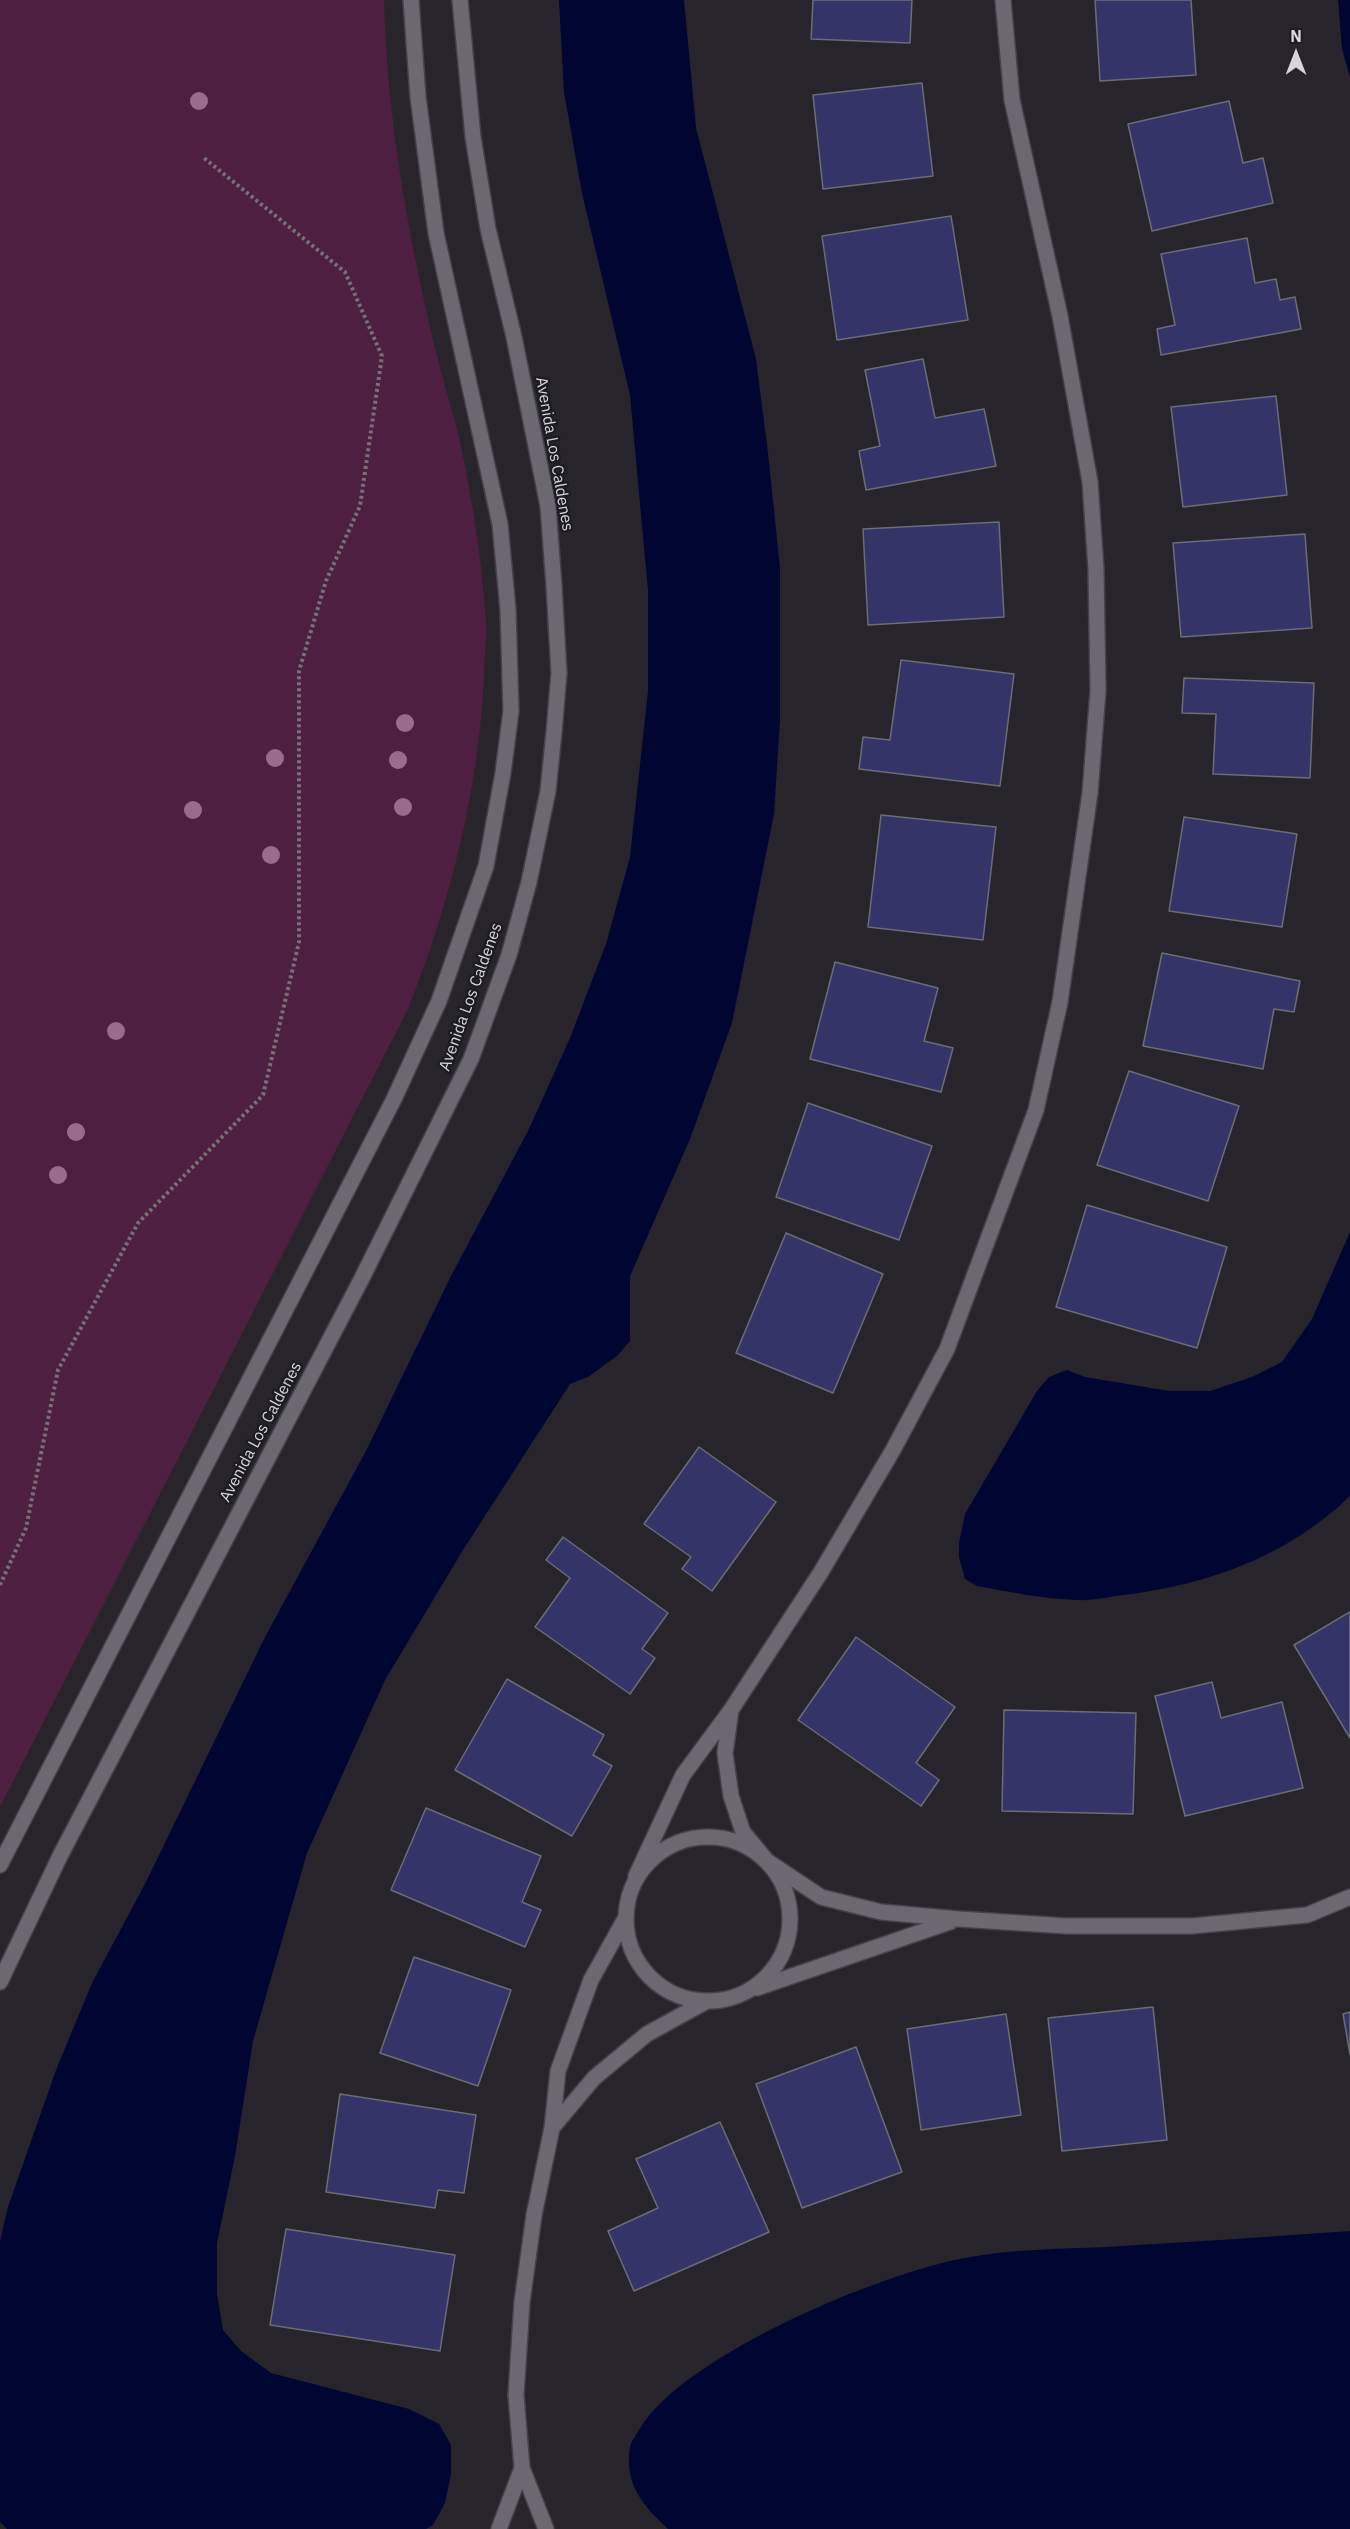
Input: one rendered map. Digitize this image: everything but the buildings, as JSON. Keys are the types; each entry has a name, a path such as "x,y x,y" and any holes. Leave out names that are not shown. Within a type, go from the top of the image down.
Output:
{"street":[{"name":"Avenida Los Caldenes","path":"0,1865 394,1099 439,1002 486,866 503,773 511,711 508,609 500,524 436,233 418,97 411,0"},
{"name":"Avenida Los Caldenes","path":"0,1982 60,1856 356,1288 471,1059 509,955 529,882 548,791 559,673 548,506 514,337 486,218 473,137 460,0"},
{"path":"959,1919 729,1998 707,2001 682,1998 659,1985 640,1967 628,1944 625,1919 627,1897 683,1775 731,1710 821,1572 893,1450 947,1349 1036,1110 1060,1002 1090,793 1098,691 1096,569 1090,482 1060,316 1012,100 1003,0"},
{"path":"731,1710 725,1753 731,1796 743,1832 782,1881 790,1905 790,1930 778,1961 768,1975 749,1990"},
{"path":"636,1876 652,1857 674,1843 698,1837 723,1837 747,1846 821,1897 881,1912 1066,1926 1192,1926 1307,1915 1350,1897"},
{"path":"546,2529 522,2468 516,2396 522,2302 534,2215 552,2128 558,2071 591,1980 625,1919"},
{"path":"552,2128 594,2078 648,2034 707,2001"},
{"path":"499,2529 522,2468"}],"path":[{"path":"0,1585 27,1528 58,1370 138,1223 263,1095 299,942 299,671 326,581 360,506 382,356 345,272 204,158"}],"shaded area":[{"path":"0,0 384,0 389,89 408,221 416,265 468,482 479,552 486,629 481,721 476,763 460,847 437,929 408,1009 0,1807"}],"water":[{"path":"559,0 684,0 696,128 756,359 780,568 780,720 774,814 732,1023 690,1139 630,1276 630,1341 618,1355 588,1377 570,1384 463,1550 385,1680 307,1853 253,2041 235,2156 217,2243 217,2294 223,2330 241,2351 271,2373 409,2409 439,2424 451,2445 451,2474 445,2503 433,2525 426,2529 7,2529 0,2522 0,2241 8,2207 56,2070 92,1983 146,1882 265,1637 367,1449 451,1276 528,1131 570,1038 606,944 630,857 648,691 648,590 630,395 582,193 564,92"},
{"path":"1338,0 1350,0 1350,77 1342,49"},
{"path":"1350,1232 1350,1496 1326,1517 1273,1551 1216,1575 1186,1584 1083,1600 1002,1591 977,1586 965,1579 959,1557 959,1543 965,1514 1037,1391 1049,1377 1067,1370 1085,1377 1169,1391 1210,1391 1252,1377 1282,1362 1312,1319"},
{"path":"1350,2231 1350,2529 668,2529 643,2503 633,2483 629,2460 631,2444 641,2427 665,2399 699,2372 742,2345 789,2321 885,2280 965,2258 1000,2253"}]}
